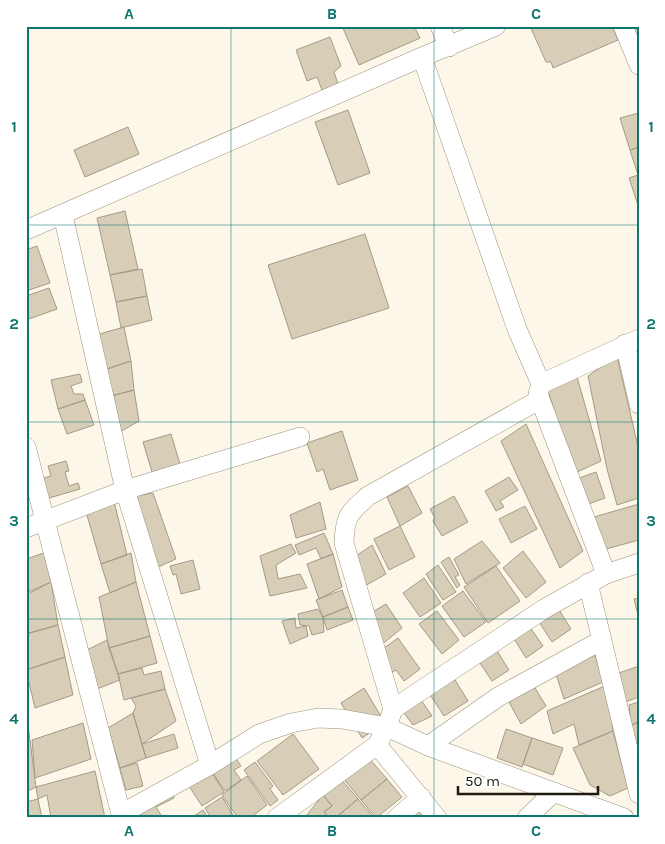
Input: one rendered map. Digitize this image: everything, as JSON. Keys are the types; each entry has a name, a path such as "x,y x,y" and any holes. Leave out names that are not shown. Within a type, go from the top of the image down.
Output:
{"street":[{"path":"440,26 449,47"},
{"path":"26,230 496,26"},
{"path":"622,26 639,65"},
{"path":"422,57 517,329 606,574"},
{"path":"63,215 125,490 210,765"},
{"path":"390,718 344,543 344,526 348,515 368,496 540,392 632,341 639,404"},
{"path":"26,528 125,490 300,437"},
{"path":"26,447 47,521 122,816 259,734 291,723 318,718 390,718 428,746 624,818"},
{"path":"277,818 377,745 390,718 544,609 606,574 639,563"},
{"path":"588,583 639,794"},
{"path":"428,746 498,697 602,640"},
{"path":"377,745 437,818"},
{"path":"527,818 554,792"},
{"path":"397,818 421,797"}],"building":[{"path":"342,26 414,26 420,38 359,65"},
{"path":"530,26 612,26 618,40 553,68 551,62 546,62"},
{"path":"628,26 639,26 639,36 634,38"},
{"path":"330,37 341,66 334,72 338,84 322,90 317,77 307,81 296,50"},
{"path":"348,110 370,173 338,185 315,122"},
{"path":"639,113 639,147 630,150 620,118"},
{"path":"128,127 139,154 85,177 74,150"},
{"path":"639,147 638,205 629,178 638,175 630,150"},
{"path":"125,211 138,269 110,275 97,218"},
{"path":"365,234 389,308 292,339 268,265"},
{"path":"37,246 50,283 26,291 26,250"},
{"path":"142,269 147,296 116,302 110,275"},
{"path":"49,288 57,309 26,320 26,296"},
{"path":"147,296 152,320 121,328 116,302"},
{"path":"124,327 131,361 104,370 96,335"},
{"path":"617,356 639,451 639,498 617,505 607,469 588,376"},
{"path":"131,361 134,390 111,396 104,370"},
{"path":"80,374 82,382 71,386 74,394 83,394 85,400 58,409 51,380"},
{"path":"577,377 601,461 575,473 548,391"},
{"path":"134,390 139,421 118,433 111,396"},
{"path":"85,400 94,425 67,434 58,409"},
{"path":"526,424 583,551 560,568 501,441"},
{"path":"342,431 358,480 330,490 323,469 317,472 307,443"},
{"path":"171,434 180,464 152,472 143,442"},
{"path":"66,461 69,471 65,472 69,486 78,483 80,489 42,500 37,480 51,476 48,466"},
{"path":"596,472 605,498 583,506 574,480"},
{"path":"509,477 518,490 500,501 504,507 496,511 485,491"},
{"path":"408,486 422,513 400,526 387,497"},
{"path":"153,493 176,559 156,568 135,496"},
{"path":"454,496 468,522 442,536 433,521 435,518 430,509"},
{"path":"114,501 127,555 101,564 87,515"},
{"path":"320,502 326,529 296,538 290,515"},
{"path":"639,504 639,540 606,549 594,517"},
{"path":"525,506 537,529 511,543 499,519"},
{"path":"400,526 415,557 389,570 374,539"},
{"path":"324,533 333,554 321,559 316,548 299,555 295,545"},
{"path":"482,541 500,563 466,584 454,559"},
{"path":"291,544 296,553 276,565 278,579 300,574 307,588 270,596 260,556"},
{"path":"372,545 386,574 363,587 353,558"},
{"path":"523,551 546,582 526,598 503,568"},
{"path":"44,553 51,582 26,593 26,559"},
{"path":"131,553 136,582 110,593 101,564"},
{"path":"333,554 342,587 319,599 307,564"},
{"path":"449,557 459,575 455,577 460,585 457,588 441,562"},
{"path":"193,560 200,589 181,594 176,574 173,575 170,566"},
{"path":"438,565 456,592 443,600 426,574"},
{"path":"496,566 520,601 488,623 464,587"},
{"path":"424,578 441,603 420,617 403,593"},
{"path":"51,582 58,625 26,634 26,595"},
{"path":"136,582 150,636 109,648 99,597"},
{"path":"342,590 348,607 323,617 316,600"},
{"path":"463,591 486,622 464,637 442,606"},
{"path":"639,598 639,619 634,599"},
{"path":"386,604 402,628 380,646 369,614"},
{"path":"556,605 571,629 552,642 536,617"},
{"path":"348,607 353,620 327,630 323,617"},
{"path":"318,609 323,617 324,632 312,635 309,626 300,625 298,614"},
{"path":"437,611 459,640 442,654 419,624"},
{"path":"295,618 296,628 306,626 308,636 290,644 282,621"},
{"path":"527,623 543,646 526,658 511,634"},
{"path":"58,625 65,657 26,670 26,634"},
{"path":"150,636 157,663 118,674 109,648"},
{"path":"398,638 420,669 404,681 396,670 388,675 380,651"},
{"path":"107,640 120,680 97,689 85,651"},
{"path":"494,646 509,670 492,681 476,657"},
{"path":"595,655 603,682 564,699 556,674"},
{"path":"65,657 73,695 35,708 26,670"},
{"path":"639,666 639,697 625,702 619,673"},
{"path":"142,668 144,675 161,671 165,689 124,700 118,674"},
{"path":"452,675 468,701 444,716 427,690"},
{"path":"532,683 546,706 521,724 509,702"},
{"path":"607,685 613,731 579,745 574,724 553,734 547,711"},
{"path":"364,688 385,723 362,738 341,703"},
{"path":"165,689 176,721 142,744 133,713 136,706 131,698"},
{"path":"419,697 432,716 413,725 401,709"},
{"path":"639,702 639,721 631,725 629,705"},
{"path":"133,713 146,758 120,768 108,728"},
{"path":"83,723 91,759 35,778 32,740"},
{"path":"639,723 639,740 635,741 631,725"},
{"path":"28,725 36,787 26,792 26,726"},
{"path":"506,729 532,738 522,767 497,758"},
{"path":"613,731 628,788 610,796 590,785 573,748"},
{"path":"174,734 178,748 146,758 142,744"},
{"path":"293,734 319,769 283,795 257,761"},
{"path":"532,738 563,748 553,775 523,764"},
{"path":"233,754 241,766 234,770 241,780 225,791 210,769"},
{"path":"368,757 387,779 361,800 343,778"},
{"path":"255,762 273,786 270,789 278,800 270,806 244,770"},
{"path":"137,763 143,786 126,790 120,768"},
{"path":"209,768 224,792 202,806 187,783"},
{"path":"95,771 105,818 51,818 47,795 38,799 36,787"},
{"path":"247,776 267,805 250,818 238,818 222,795"},
{"path":"341,779 358,799 335,818 329,818 324,812 332,806 323,795"},
{"path":"387,779 402,797 376,818 361,800"},
{"path":"174,790 174,798 156,807 162,817 166,815 167,818 129,818"},
{"path":"323,795 332,806 324,812 329,818 306,818 306,816"},
{"path":"222,797 235,818 211,818 205,808"},
{"path":"38,799 42,818 26,818 26,802"},
{"path":"358,799 374,818 340,818 338,816"},
{"path":"416,808 424,818 404,818"},
{"path":"203,810 208,818 191,818"}]}
